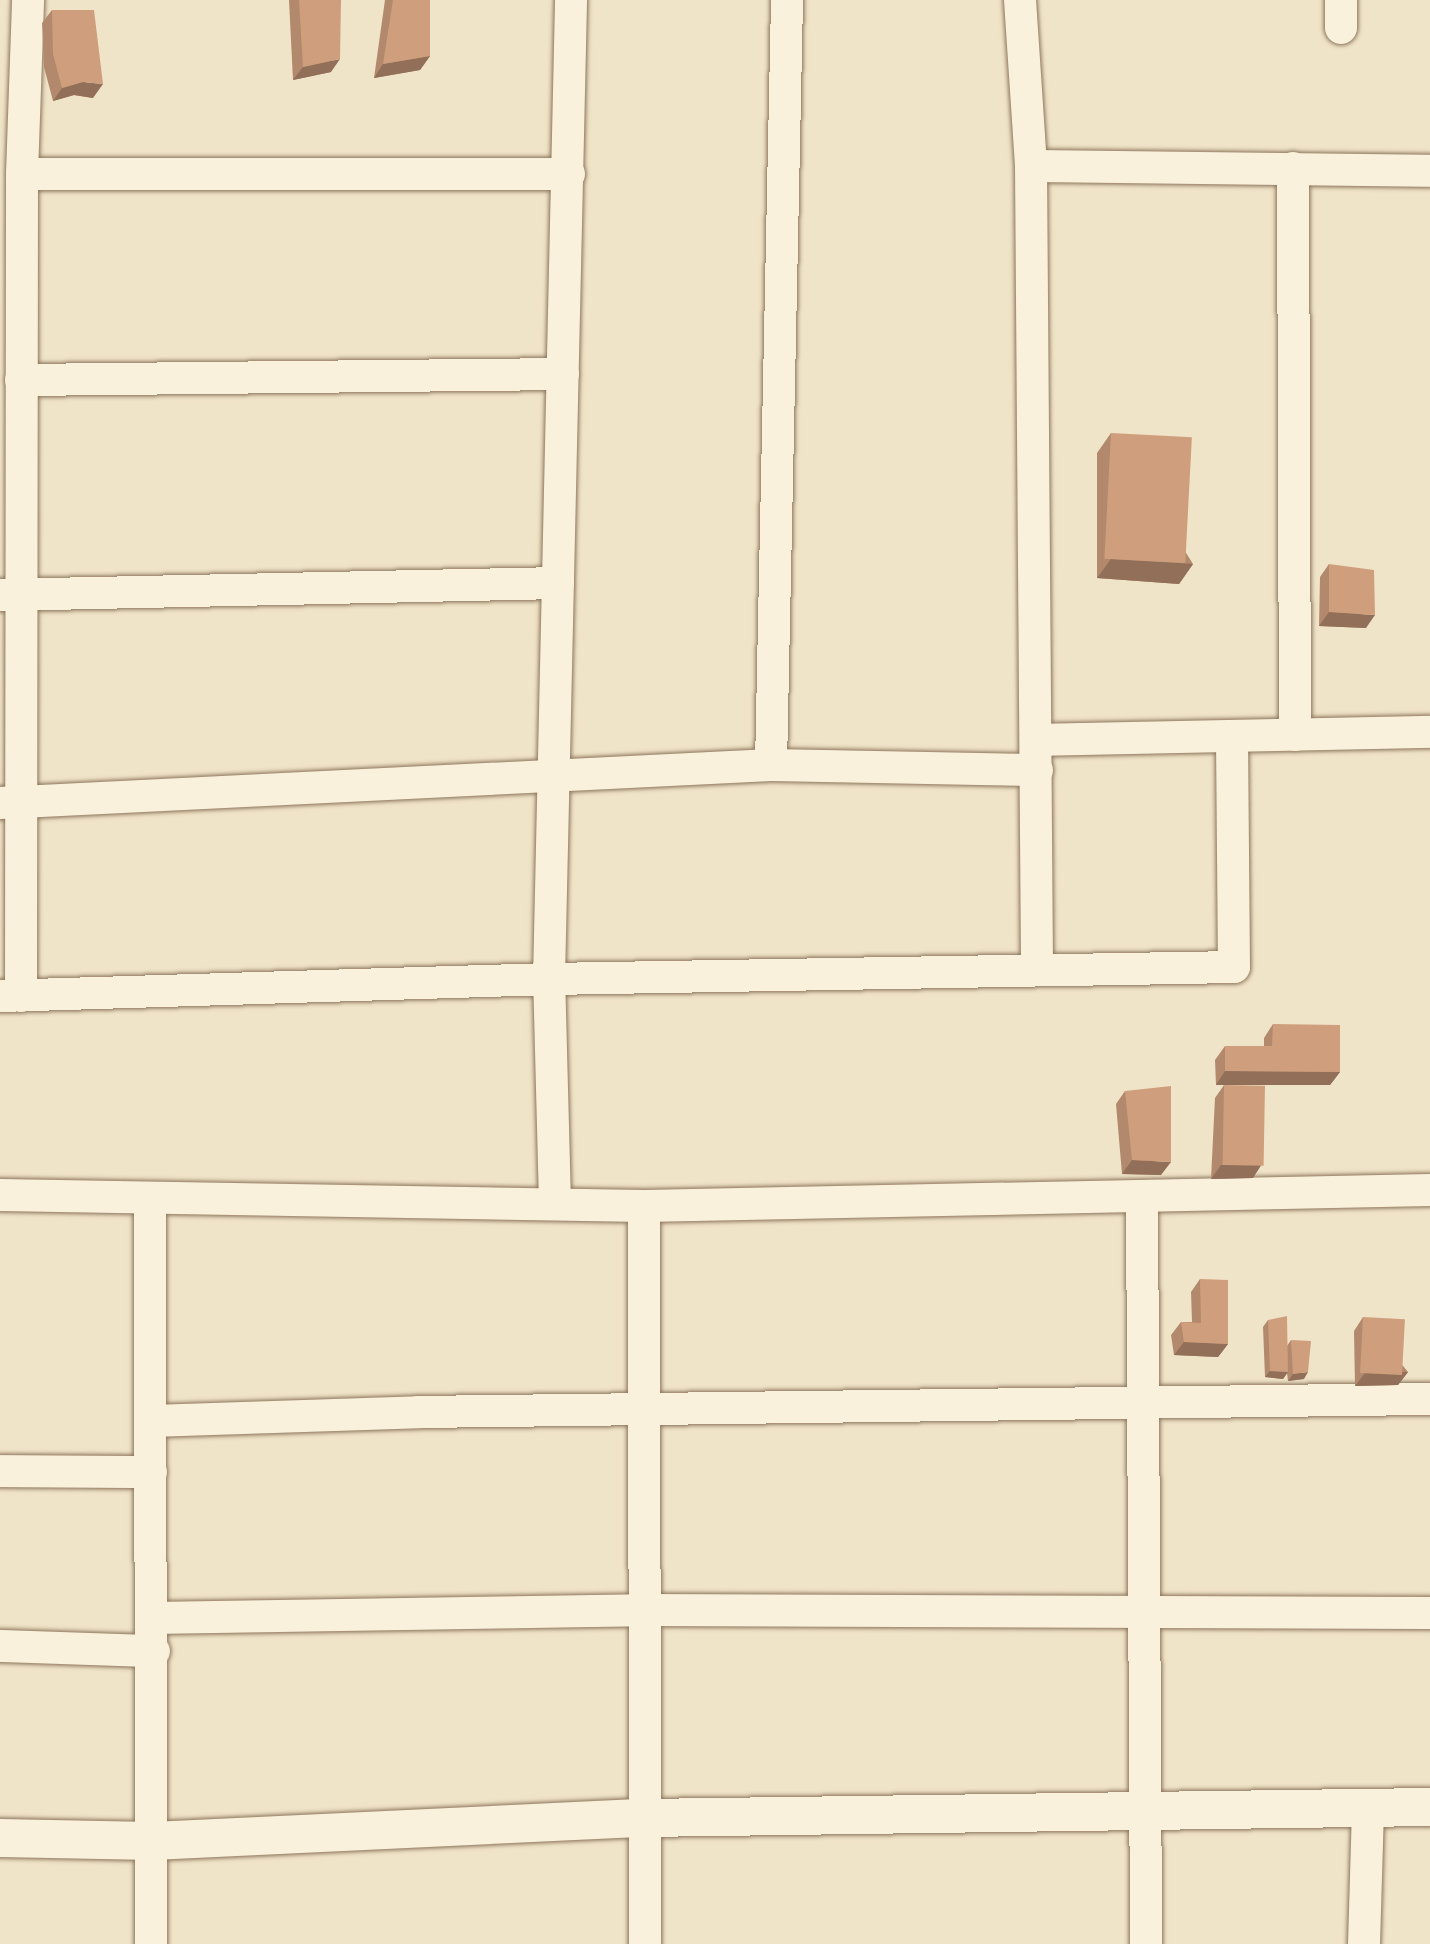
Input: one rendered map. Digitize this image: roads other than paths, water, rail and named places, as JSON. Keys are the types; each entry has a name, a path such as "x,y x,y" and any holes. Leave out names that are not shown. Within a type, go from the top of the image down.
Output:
{"street":[{"path":"28,0 22,174 21,380 10,596 10,996 549,979 1234,967 1232,736"},
{"path":"555,1203 549,979 571,0"},
{"path":"771,765 787,0"},
{"path":"1020,0 1031,166 1037,970"},
{"path":"1031,166 1430,171"},
{"path":"1293,168 1295,735"},
{"path":"22,174 569,174"},
{"path":"21,380 563,374"},
{"path":"10,596 558,583"},
{"path":"12,803 554,773 1037,755 1232,736 1430,732"},
{"path":"0,1195 644,1206 1430,1190"},
{"path":"1142,1196 1148,1610 1146,1944"},
{"path":"150,1199 154,1651 151,1944"},
{"path":"644,1206 646,1409 641,1610 645,1944"},
{"path":"152,1421 646,1409 1430,1399"},
{"path":"0,1471 151,1472"},
{"path":"152,1618 641,1610 1430,1613"},
{"path":"0,1646 154,1651"},
{"path":"0,1838 152,1841 643,1818 1430,1807"},
{"path":"1364,1944 1368,1808"}]}
